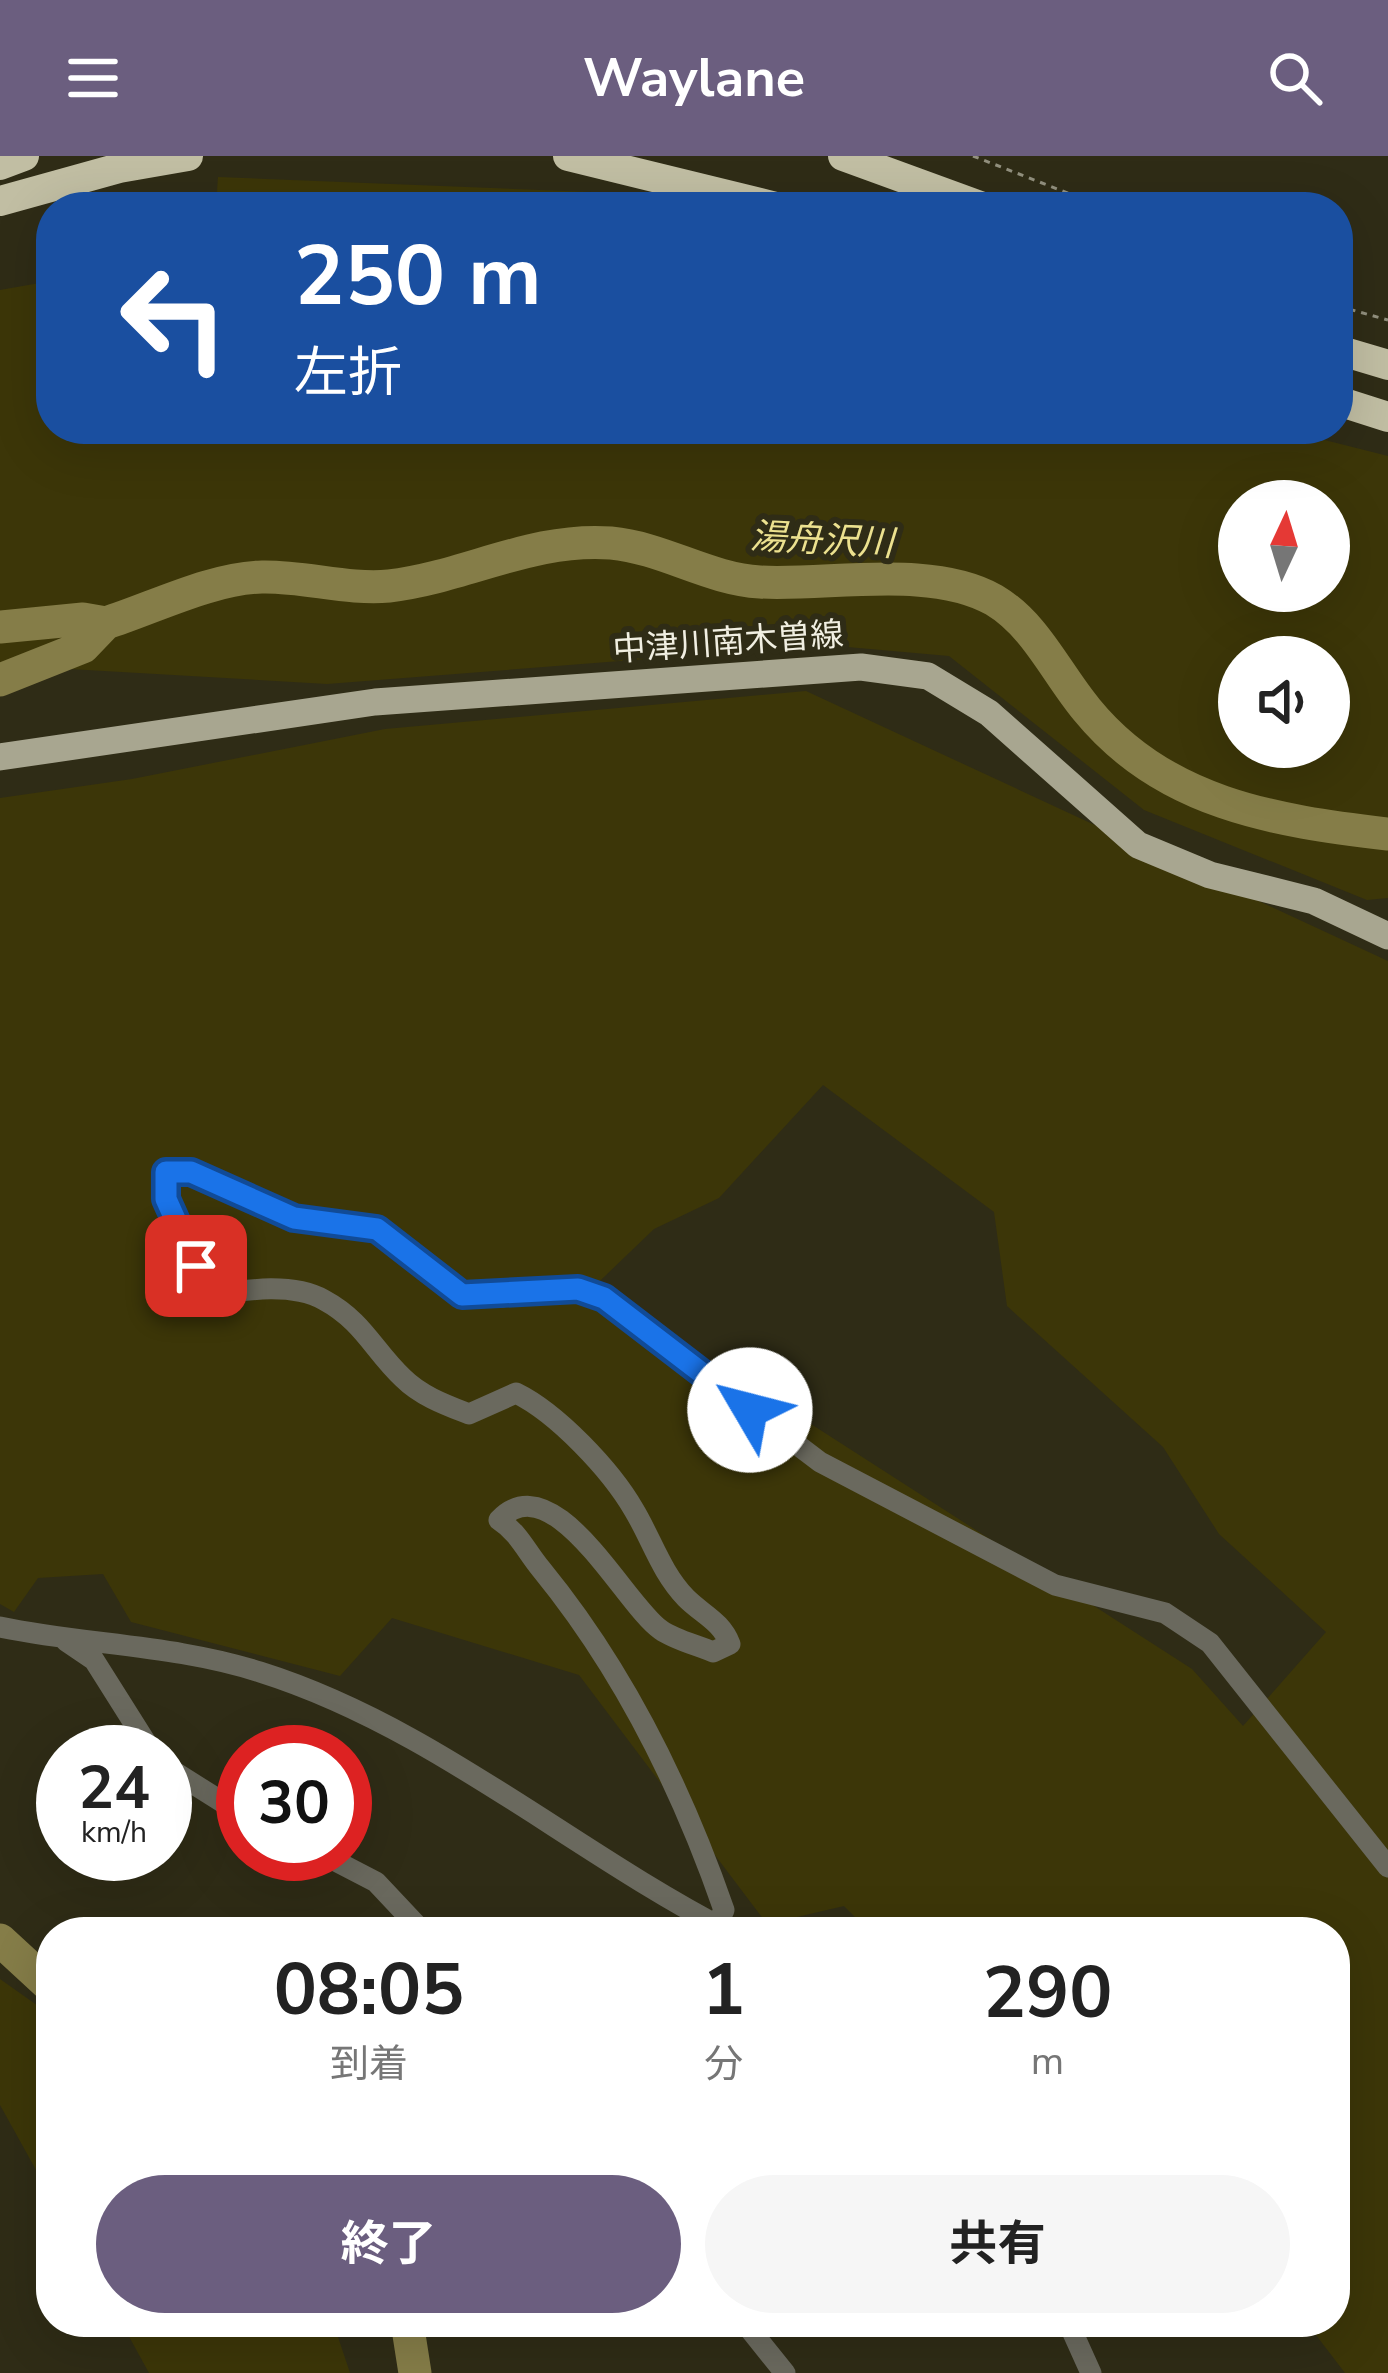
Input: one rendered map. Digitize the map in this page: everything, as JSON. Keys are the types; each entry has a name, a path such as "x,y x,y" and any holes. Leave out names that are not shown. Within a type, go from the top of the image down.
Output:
{"highway":[{"path":"0,165 24,156"},
{"path":"38,192 188,156"},
{"path":"568,156 720,192"},
{"path":"843,156 942,192"},
{"path":"0,201 36,192"},
{"path":"1353,354 1388,365"},
{"path":"1353,406 1388,417"}],"main road":[{"name":"中津川南木曽線","path":"0,757 375,702 861,667 928,676 989,713 1138,845 1210,875 1314,901 1388,936"}],"street":[{"path":"724,1917 670,1772 568,1598 515,1531 499,1520 508,1510 524,1508 567,1521 660,1630 713,1652 730,1644 724,1628 686,1598 650,1549 634,1510 544,1407 516,1393 469,1414 433,1400 401,1377 380,1346 326,1300 253,1289 203,1295 166,1199 166,1172 191,1172 294,1218 377,1229 462,1295 578,1289 604,1298 820,1462 911,1514 1055,1586 1165,1613 1210,1643 1332,1804 1388,1868"},
{"path":"0,1627 64,1640 181,1652 262,1672 332,1700 440,1755 704,1917"},
{"path":"64,1640 94,1660 135,1725"},
{"path":"372,1880 409,1917"},
{"path":"756,2337 785,2373"},
{"path":"1075,2337 1091,2373"}],"path":[{"path":"973,156 1065,192"},
{"path":"1353,310 1388,320"}],"shaded area":[{"path":"218,177 591,192 217,192"},
{"path":"36,284 36,444 1340,444 1388,456 1388,898 1367,900 1144,810 949,656 825,645 327,684 0,665 0,290"},
{"path":"806,691 1388,961 1388,2373 1345,2373 1317,2337 1350,2337 1350,1917 855,1917 844,1906 797,1917 762,1917 579,1675 392,1618 340,1676 131,1622 103,1574 38,1578 14,1612 0,1604 0,798 132,779 385,729","holes":["823,1085 994,1212 1007,1306 1163,1447 1219,1534 1326,1632 1243,1726 1192,1669 744,1381 579,1301 654,1229 719,1198"]},
{"path":"0,1979 36,2004 36,2170 0,2105"},
{"path":"129,2337 338,2337 350,2373 149,2373"}],"waterway":[{"name":"湯舟沢川","path":"0,627 83,619 106,623 203,588 243,579 278,577 389,586 582,543 630,546 741,580 940,583 969,589 1009,610 1034,636 1087,710 1150,767 1186,787 1263,814 1388,834"},
{"name":"湯舟沢川","path":"0,680 83,647 106,623"},
{"path":"0,1940 36,1973"},
{"path":"409,2337 415,2373"}],"route":[{"path":"196,1266 166,1199 162,1184 166,1172 191,1172 294,1218 377,1229 462,1295 500,1297 578,1289 604,1298 750,1410"}]}
